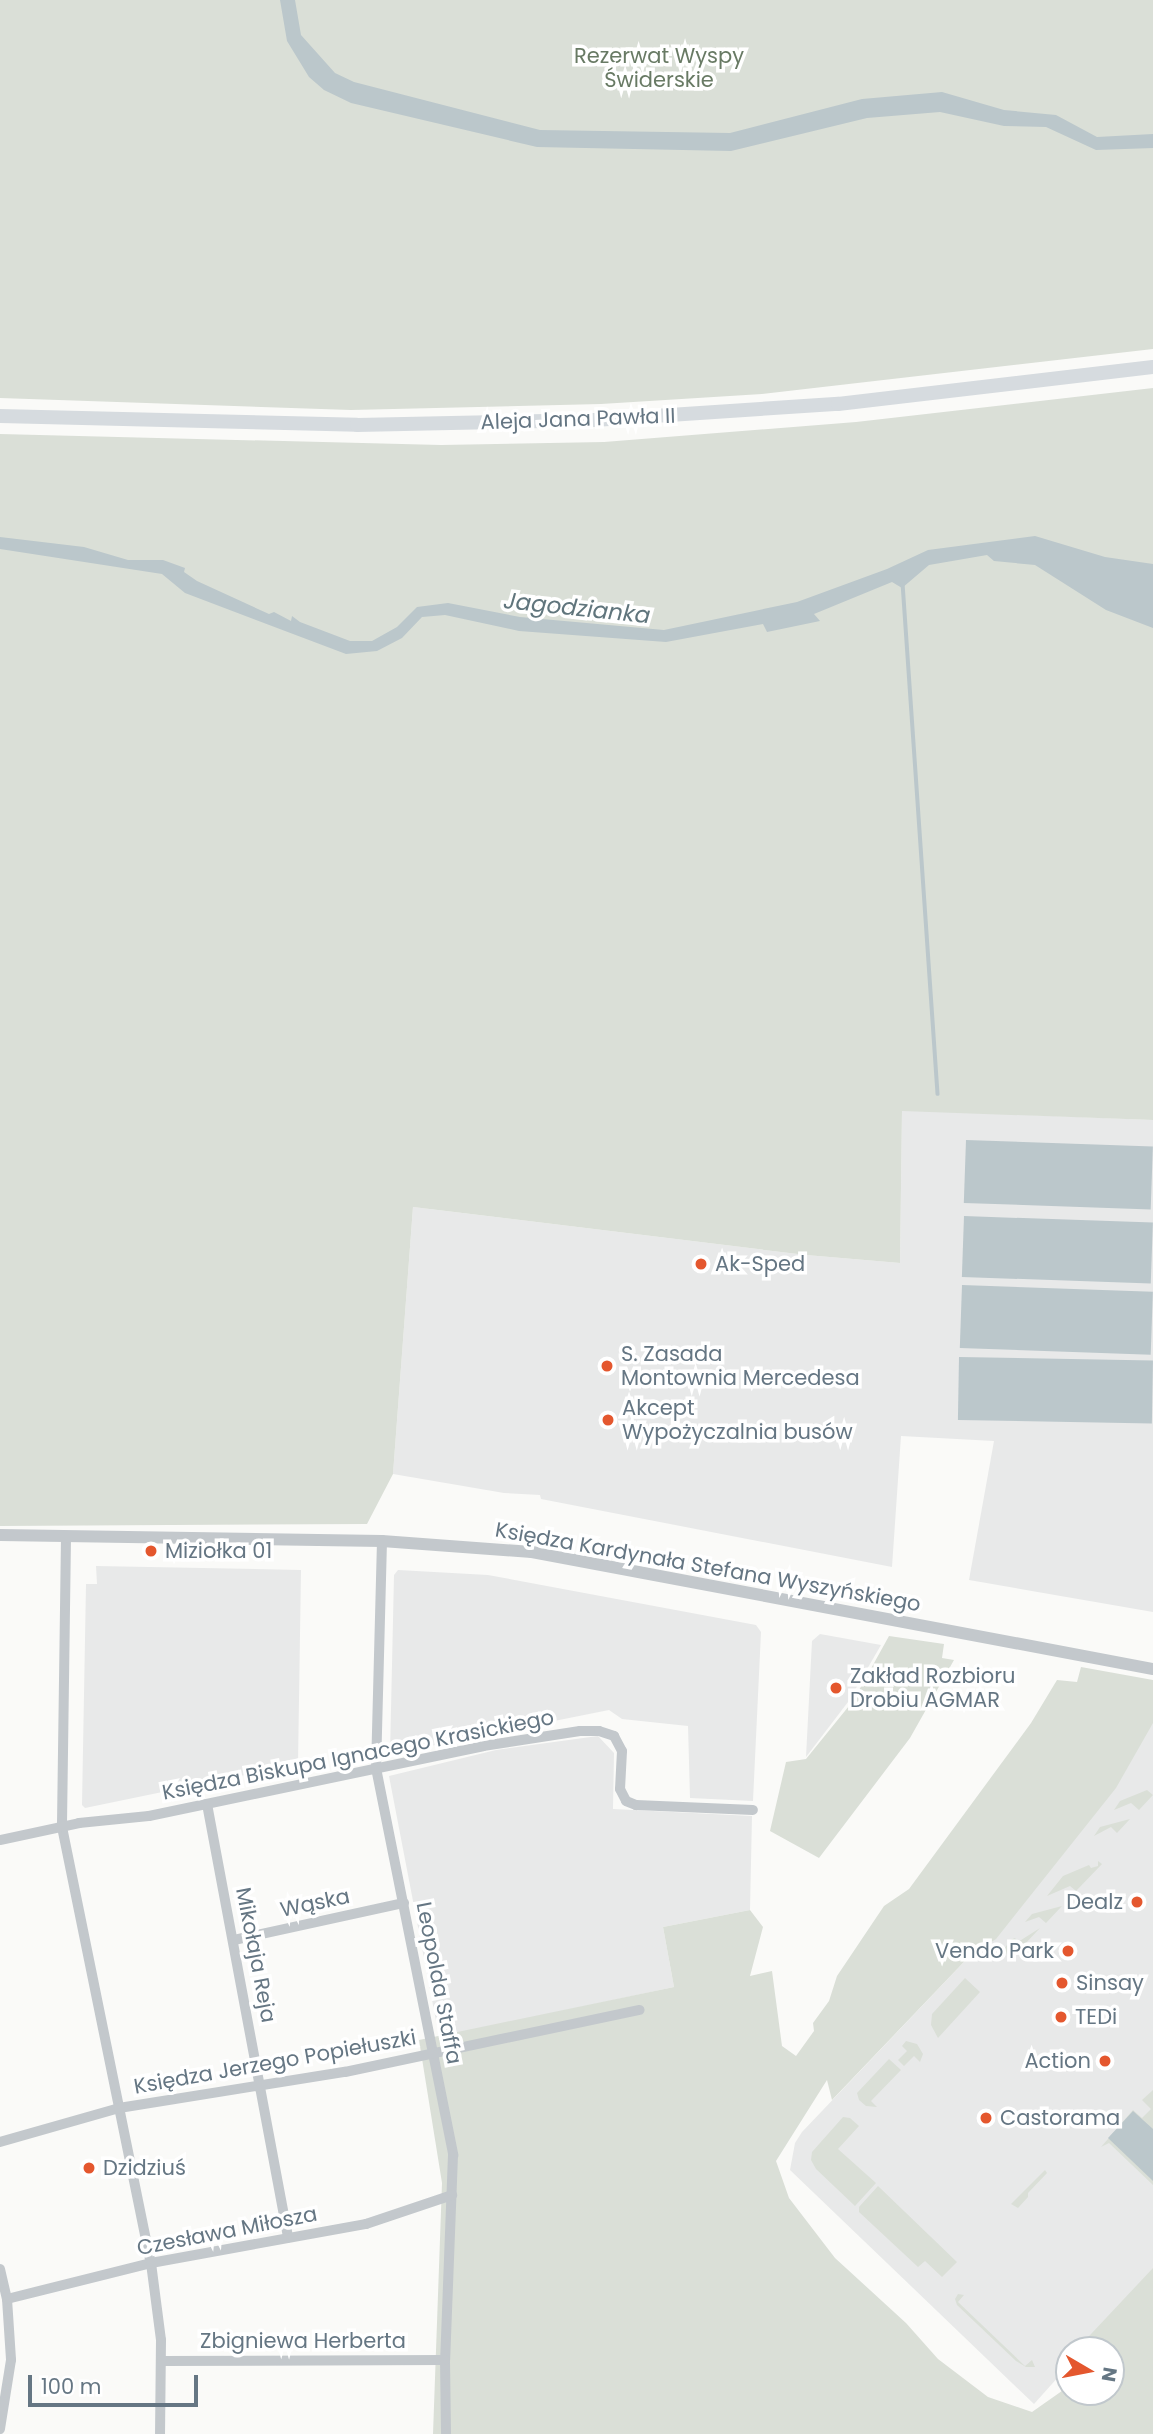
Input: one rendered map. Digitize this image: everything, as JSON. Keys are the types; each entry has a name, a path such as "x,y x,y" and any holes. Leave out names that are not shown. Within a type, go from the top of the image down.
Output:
{"main road":[{"name":"Aleja Jana Pawła II","path":"0,416 357,425 594,421 838,404 1153,367"}],"street":[{"name":"Księdza Kardynała Stefana Wyszyńskiego","path":"0,1535 382,1541 532,1552 1153,1669"},
{"path":"66,1536 62,1827 151,2263 159,2315 162,2361 160,2434"},
{"name":"Leopolda Staffa","path":"382,1541 376,1768 453,2155 445,2360 446,2434"},
{"name":"Księdza Biskupa Ignacego Krasickiego","path":"0,1840 62,1827 149,1816 536,1737 599,1731 614,1736 622,1751 621,1789 626,1801 636,1805 753,1810"},
{"name":"Mikołaja Reja","path":"207,1804 288,2238"},
{"name":"Wąska","path":"233,1940 404,1903"},
{"name":"Księdza Jerzego Popiełuszki","path":"0,2142 119,2108 433,2054 640,2010"},
{"name":"Czesława Miłosza","path":"7,2299 151,2263 366,2224 452,2195"},
{"path":"0,2269 7,2299 11,2360 0,2429"},
{"name":"Zbigniewa Herberta","path":"162,2361 445,2360"}],"shaded area":[{"path":"280,0 295,0 301,35 335,73 354,82 540,130 730,133 862,99 942,92 1004,110 1056,115 1097,137 1153,134 1153,148 1096,150 1046,127 1004,126 940,112 867,118 731,151 537,147 351,103 324,90 309,77 287,41"},
{"path":"1035,536 1105,557 1153,564 1153,628 1106,610 1035,565 994,561 987,555 929,565 902,588 892,582 814,614 820,621 767,632 763,624 666,642 519,631 445,615 422,617 402,638 377,651 346,654 185,593 162,574 0,549 0,537 84,547 128,560 163,560 185,568 184,572 197,581 269,614 274,612 291,621 292,616 300,622 350,641 372,641 397,627 417,607 448,603 520,617 664,630 797,602 887,569 928,550"},
{"path":"902,1110 1153,1120 1153,1612 969,1580 994,1441 901,1436 892,1567 541,1499 540,1495 504,1493 393,1474 413,1207 806,1255 900,1263"},
{"path":"966,1140 1153,1147 1151,1209 964,1203"},
{"path":"964,1216 1153,1223 1151,1284 962,1277"},
{"path":"962,1285 1153,1292 1151,1355 960,1348"},
{"path":"959,1357 1153,1360 1152,1423 958,1420"},
{"path":"96,1566 301,1570 298,1764 85,1808 82,1805 86,1584 97,1584"},
{"path":"398,1570 488,1575 756,1625 761,1632 753,1801 690,1798 688,1726 622,1719 609,1710 390,1754 394,1575"},
{"path":"820,1634 881,1645 848,1702 806,1757 812,1641"},
{"path":"1153,1715 1153,2271 1095,2336 1055,2336 1055,2381 1034,2404 790,2170 795,2143 802,2132 984,1941"},
{"path":"598,1736 614,1753 613,1809 752,1816 750,1910 663,1927 674,1987 454,2034 437,2026 389,1776 496,1750"},
{"path":"1133,2111 1153,2129 1153,2181 1108,2138"}],"green space":[{"name":"Rezerwat Wyspy Świderskie","path":"0,0 1153,0 1153,349 762,394 601,404 351,410 0,398"},
{"path":"1153,388 1153,1120 902,1111 900,1263 806,1255 413,1207 393,1474 367,1524 0,1526 0,434 441,445 604,442 856,422"},
{"path":"889,1636 944,1644 942,1658 954,1660 910,1738 819,1858 770,1831 786,1762 806,1759 853,1701"},
{"path":"1081,1667 1153,1680 1153,1723 1116,1788 996,1939 990,1943 983,1942 832,2100 827,2080 776,2161 789,2198 835,2258 906,2323 938,2359 988,2397 1032,2412 1055,2396 1055,2406 1125,2406 1125,2336 1089,2336 1153,2268 1153,2434 433,2434 442,2183 419,2040 674,1987 663,1927 750,1910 763,1927 750,1976 772,1971 782,2046 796,2056 814,2031 813,2023 829,2001 837,1976 884,1906 909,1889 1031,1723 1057,1680 1077,1682"},
{"path":"1147,1790 1153,1795 1139,1810 1131,1803 1114,1810 1120,1801"},
{"path":"1130,1819 1117,1833 1111,1827 1094,1836 1100,1827"},
{"path":"1098,1861 1102,1864 1076,1891 1070,1886 1047,1896 1063,1876 1089,1865 1091,1868 1098,1866"},
{"path":"1062,1906 1046,1923 1039,1917 1025,1922 1032,1914"},
{"path":"1040,1928 1009,1961 1005,1948 1010,1940 1015,1938 1018,1942"},
{"path":"965,1978 980,1992 938,2038 931,2025 932,2014"},
{"path":"906,2041 917,2044 923,2054 920,2062 914,2056 904,2066 898,2060 907,2051 902,2046"},
{"path":"889,2059 901,2070 871,2101 877,2107 866,2106 859,2100 857,2093"},
{"path":"1153,2090 1153,2185 1109,2143 1101,2147 1133,2110 1142,2118 1151,2109 1142,2100"},
{"path":"843,2117 850,2118 859,2126 838,2149 876,2183 855,2206 816,2169 811,2160 812,2152"},
{"path":"1045,2170 1047,2173 1018,2208 1011,2204"},
{"path":"878,2186 957,2262 942,2277 925,2261 918,2267 859,2212 859,2207"},
{"path":"958,2294 964,2295 958,2302 1025,2366 1032,2360 1035,2367 1026,2367 1016,2361 957,2305 955,2299"}],"waterway":[{"path":"903,583 938,1094"}],"place":[{"name":"Ak-Sped","path":"701,1264"},
{"name":"S. Zasada Montownia Mercedesa","path":"607,1366"},
{"name":"Akcept Wypożyczalnia busów","path":"608,1420"},
{"name":"Miziołka 01","path":"151,1551"},
{"name":"Zakład Rozbioru Drobiu AGMAR","path":"836,1688"},
{"name":"Dealz","path":"1137,1902"},
{"name":"Vendo Park","path":"1068,1951"},
{"name":"Sinsay","path":"1062,1983"},
{"name":"TEDi","path":"1061,2017"},
{"name":"Action","path":"1105,2061"},
{"name":"Castorama","path":"986,2118"},
{"name":"Dzidziuś","path":"89,2168"}],"water label":[{"name":"Jagodzianka","path":"577,608"}]}
